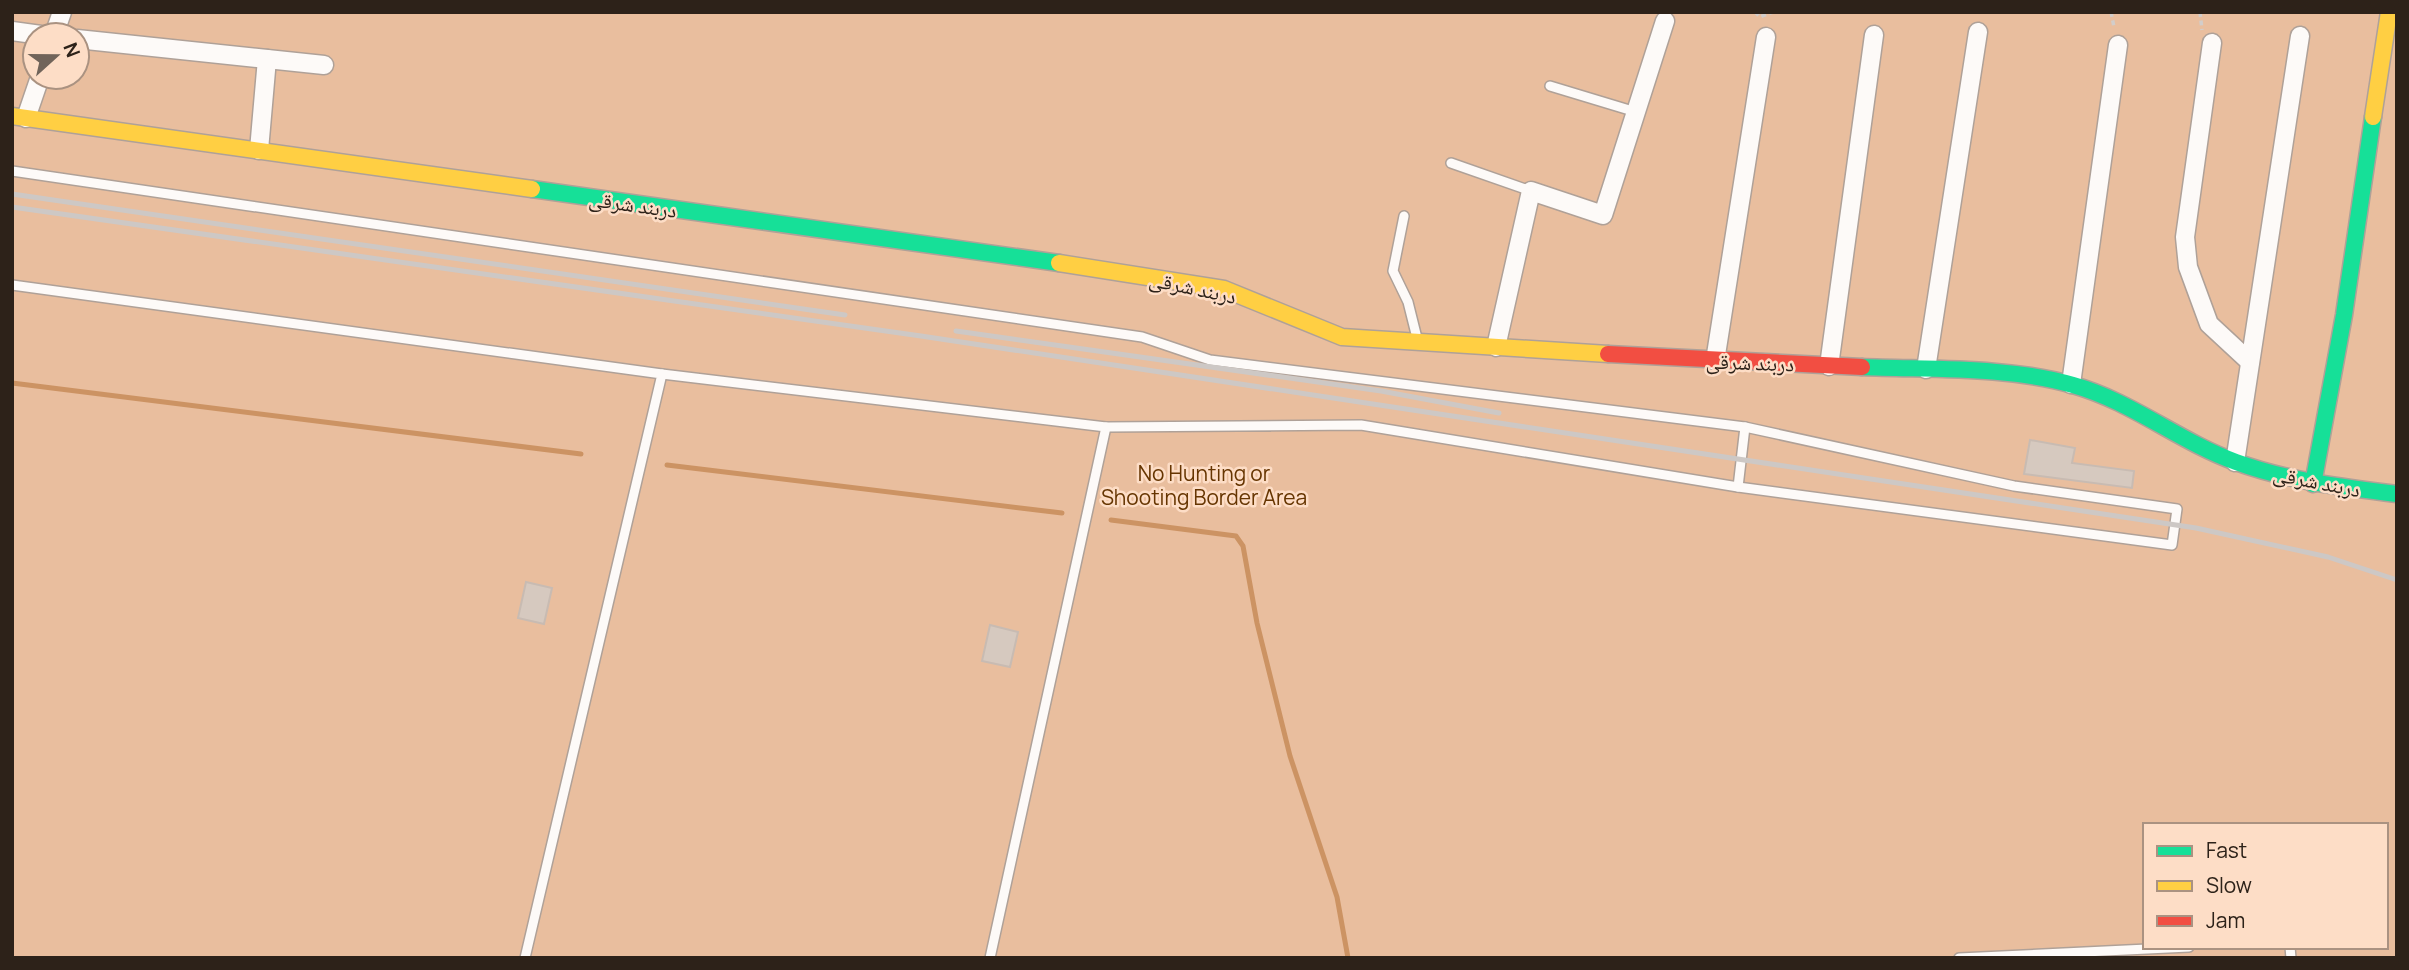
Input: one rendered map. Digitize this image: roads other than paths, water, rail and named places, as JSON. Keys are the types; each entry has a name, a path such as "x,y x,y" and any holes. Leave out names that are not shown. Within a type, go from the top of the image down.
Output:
{"street":[{"path":"2313,484 2344,315 2389,12"},
{"path":"1496,347 1531,191 1603,215 1665,21"},
{"path":"1926,369 1979,32"},
{"path":"1829,366 1874,35"},
{"path":"2235,462 2300,36"},
{"path":"1715,361 1766,37"},
{"path":"91,40 324,65"},
{"path":"2212,43 2185,237 2188,267 2209,324 2250,362"},
{"path":"2071,384 2118,45"},
{"path":"259,150 267,59"},
{"path":"19,117 33,91"},
{"name":"دربند شرقی","path":"19,117 1224,289 1342,337 1715,361 1999,373 2071,384 2098,393 2235,462 2313,484 2397,494"}],"lane":[{"path":"1550,86 1636,112"},
{"path":"1451,163 1531,191"},
{"path":"12,171 1142,337 1210,360 1745,427 2014,486 2177,509 2172,545 1738,487 1361,425 1105,427 662,374 12,285"},
{"path":"1404,216 1393,271 1408,302 1418,342"},
{"path":"526,958 662,374"},
{"path":"990,958 1105,427"},
{"path":"1738,487 1745,427"},
{"path":"1959,958 2165,953"}],"waterway":[{"path":"12,383 581,454"},
{"path":"667,465 1062,513"},
{"path":"1111,520 1236,536 1243,546 1257,623 1290,756 1337,897 1348,958"}],"railway":[{"path":"12,194 845,315"},
{"path":"12,207 921,336 2196,528 2328,557 2397,580"},
{"path":"956,331 1381,391 1499,413"}],"park label":[{"name":"No Hunting or Shooting Border Area","path":"1204,485"}]}
